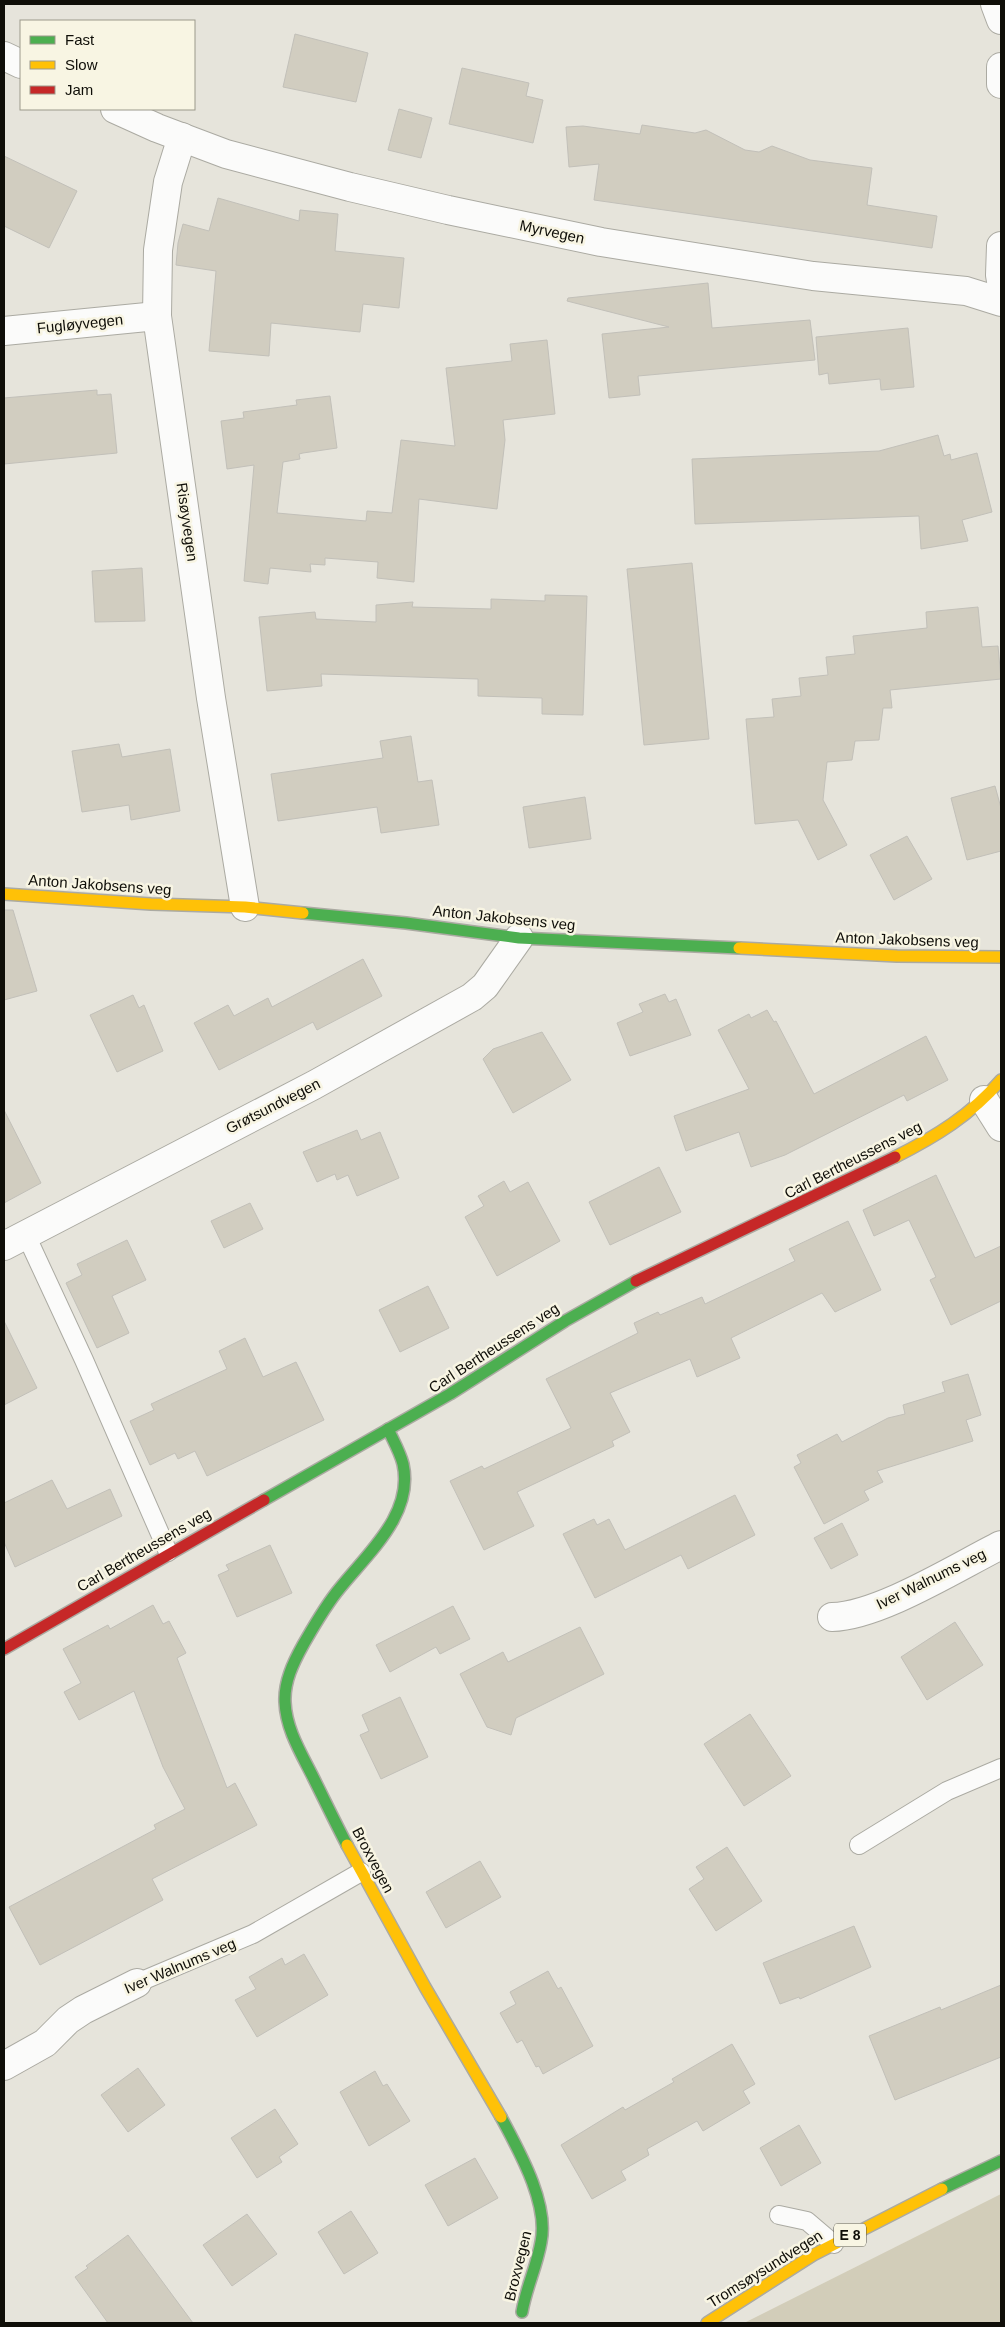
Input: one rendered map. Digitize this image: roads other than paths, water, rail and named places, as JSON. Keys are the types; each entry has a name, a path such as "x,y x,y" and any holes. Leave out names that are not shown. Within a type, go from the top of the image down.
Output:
{"main road":[{"name":"Anton Jakobsens veg","path":"4,894 151,904 245,907 406,922 519,938 897,956 1001,957"},
{"name":"Carl Bertheussens veg","path":"4,1649 168,1552 486,1373 573,1315 625,1287 779,1215 898,1155 970,1113 992,1090"},
{"name":"Broxvegen","path":"388,1429 402,1460 404,1474 404,1487 398,1508 389,1528 375,1548 338,1590 320,1616 295,1660 287,1679 284,1697 287,1719 331,1814 361,1872 411,1963 497,2109 525,2165 542,2218 543,2235 524,2294 522,2312"},
{"name":"Tromsøysundvegen","path":"706,2323 805,2259 904,2206 1001,2162"}],"street":[{"path":"994,4 1001,20"},
{"path":"4,56 20,64"},
{"path":"1001,67 1001,84"},
{"name":"Myrvegen","path":"118,110 226,154 350,187 601,242 813,276 966,291 1001,302"},
{"name":"Risøyvegen","path":"182,137 168,182 158,250 157,316 214,716 245,907"},
{"path":"1001,246 1001,281"},
{"name":"Fugløyvegen","path":"4,331 157,316"},
{"name":"Grøtsundvegen","path":"15,1241 314,1085 472,997 485,986 519,938"},
{"path":"992,1090 1001,1127"},
{"name":"Iver Walnums veg","path":"832,1617 844,1617 894,1600 1001,1545"},
{"name":"Iver Walnums veg","path":"4,2066 46,2043 68,2020 83,2010 136,1984"}],"lane":[{"path":"15,1241 84,1360 168,1552"},
{"path":"859,1845 947,1790 1001,1768"},
{"name":"Iver Walnums veg","path":"136,1984 252,1934 361,1872"},
{"path":"779,2215 807,2221 834,2244"}]}
